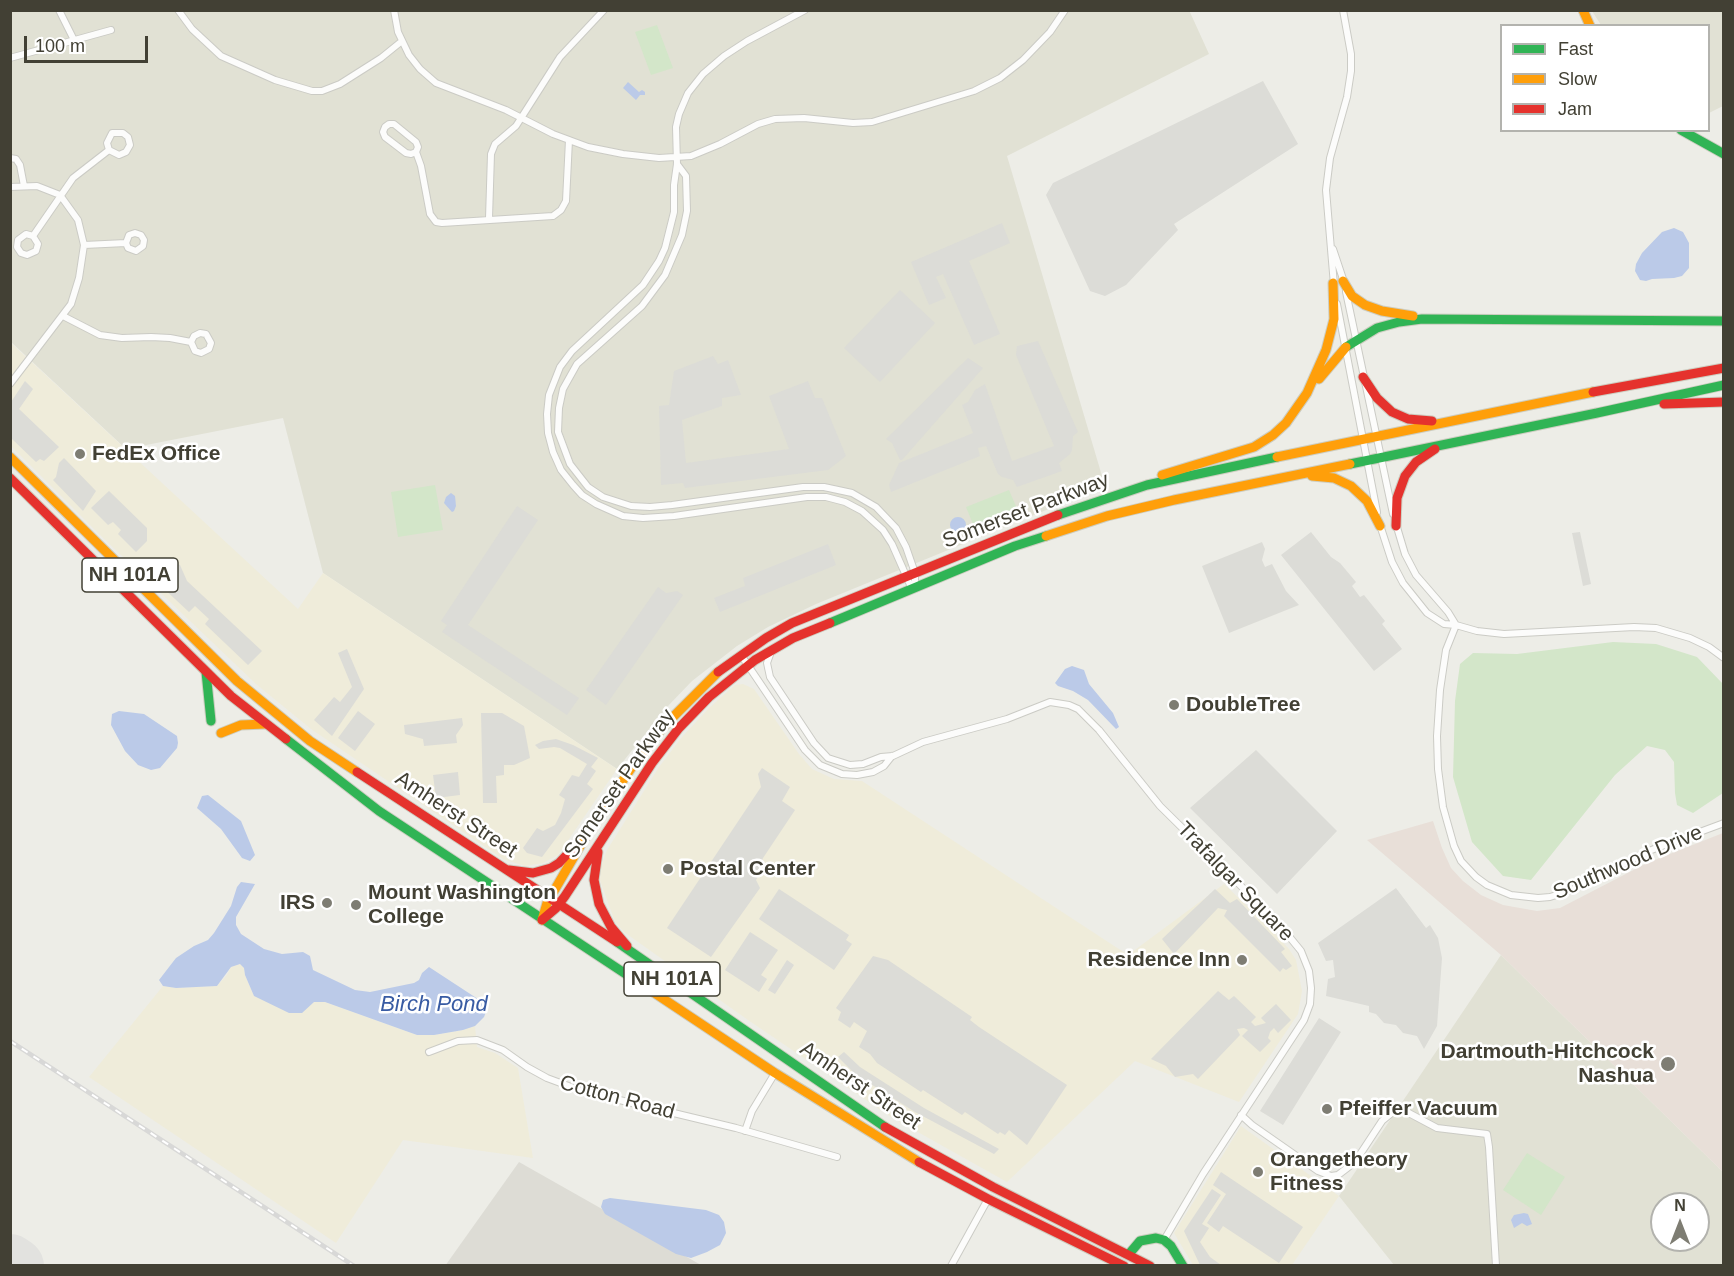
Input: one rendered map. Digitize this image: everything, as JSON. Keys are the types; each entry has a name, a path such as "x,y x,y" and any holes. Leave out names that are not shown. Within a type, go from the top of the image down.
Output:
{"main road":[{"path":"1583,10 1589,24"},
{"path":"1685,132 1724,154"},
{"path":"1343,281 1354,298 1372,308 1412,316 1724,321"},
{"path":"1307,393 1331,334 1335,306 1333,283"},
{"path":"1125,492 1161,475 1238,453 1261,443 1286,423 1307,393 1346,347 1371,331 1392,324 1422,319 1453,318"},
{"name":"Somerset Parkway","path":"542,920 550,898 590,829 643,752 673,715 708,680 741,655 792,623 1066,512 1125,492 1199,473 1453,420 1724,368"},
{"path":"1363,377 1381,403 1399,416 1423,421 1453,420"},
{"path":"1597,413 1724,385"},
{"path":"1597,413 1665,404 1724,402"},
{"name":"Somerset Parkway","path":"542,920 559,904 652,763 679,728 709,697 748,666 774,648 806,632 1015,546 1081,524 1160,503 1597,413"},
{"path":"1396,526 1396,504 1405,476 1421,458 1446,444"},
{"name":"Amherst Street","path":"10,457 237,681 310,741 641,958 884,1126 993,1187 1150,1266"},
{"path":"1285,477 1324,476 1347,483 1366,501 1380,526"},
{"name":"Amherst Street","path":"10,478 231,696 379,811 775,1073 909,1157 988,1199 1123,1265"},
{"path":"206,672 211,721"},
{"path":"221,733 240,725 265,724"},
{"path":"507,869 534,873 554,866 564,859 590,829"},
{"path":"604,836 594,869 594,886 599,903 611,927 641,958"},
{"path":"1128,1254 1137,1243 1144,1239 1164,1240 1171,1246 1183,1266"}],"street":[{"path":"59,10 74,40"},
{"path":"178,10 192,30 221,56 275,80 312,91 322,91 340,84 381,58 402,41"},
{"path":"394,10 398,32 414,62 436,83 494,105 569,140 614,153 677,161 705,151 758,124 775,119 795,117 853,123 872,122 974,91 1000,78 1023,60 1050,32 1065,10"},
{"path":"489,218 492,149 522,118 560,57 604,10"},
{"path":"805,10 733,50 712,65 688,93 676,127 677,161 672,224 659,261 630,300 572,351 556,376 549,394 546,414 550,443 561,470 582,495 614,513 633,517 674,516 807,497 836,499 857,508 877,523 915,581 911,587"},
{"path":"1343,10 1351,54 1351,71 1327,182 1326,212 1331,244 1333,283 1366,461 1380,526 1395,570 1411,595 1436,620 1444,624 1504,634 1634,627 1656,628 1690,638 1709,647 1724,658"},
{"path":"10,58 111,30"},
{"path":"416,152 406,153 386,137 383,132 387,125 394,124 414,140 418,147 416,152 430,214 432,218 442,223 489,218 552,216 561,210 566,201 569,140"},
{"path":"33,236 73,178 109,150"},
{"path":"10,158 16,159 20,165 24,186"},
{"path":"677,161 686,176 688,201 682,235 670,264 658,286 642,306 577,364 563,389 558,408 558,432 570,464 588,487 603,497 631,506 672,505 803,486 824,486 852,493 876,507 896,528 906,547 911,575"},
{"path":"10,187 48,189 60,195 78,220 84,245 76,291 63,316 10,384"},
{"path":"84,245 126,243"},
{"path":"1331,244 1343,281 1396,526 1416,574 1456,625"},
{"path":"63,316 100,335 122,338 161,337 191,342"},
{"name":"Southwood Drive","path":"1456,625 1448,646 1440,682 1437,730 1438,769 1443,807 1454,846 1467,869 1482,881 1499,891 1525,898 1562,895 1646,852 1724,823"},
{"name":"Trafalgar Square","path":"774,648 767,660 770,677 814,743 824,754 837,762 850,765 893,756 923,742 1007,719 1050,702 1069,705 1078,710 1093,722 1160,806 1283,929 1304,957 1311,988 1307,1012 1295,1036 1203,1174 1164,1240"},
{"name":"Trafalgar Square","path":"741,655 805,750 820,765 842,774 866,774 884,766 893,756"},
{"name":"Cotton Road","path":"429,1052 458,1041 477,1040 502,1050 535,1072 570,1088 745,1131 837,1157"},
{"path":"745,1131 752,1111 775,1073"},
{"path":"1241,1115 1318,1171 1331,1176 1338,1175 1354,1162 1382,1121 1392,1112 1406,1111 1437,1128 1487,1134 1496,1266"},
{"path":"951,1266 988,1199"},
{"path":"1123,1265 1128,1254"}],"shaded area":[{"path":"1189,10 1209,54 1007,156 1105,486 816,604 768,627 737,646 692,681 667,707 617,769 323,573 283,418 126,449 11,342 10,11"},
{"path":"1592,11 1723,11 1723,106 1710,112 1710,24 1600,24"},
{"path":"1263,81 1298,144 1174,224 1178,230 1126,285 1105,296 1090,291 1046,195 1053,183"},
{"path":"1002,223 1010,243 969,261 1000,334 974,345 943,274 936,277 946,298 929,305 911,262"},
{"path":"900,290 935,323 880,382 844,348"},
{"path":"1038,341 1078,432 1073,436 1070,454 1059,463 1062,471 1017,487 1013,480 998,474 986,446 978,448 980,456 891,492 889,485 899,463 973,433 962,405 968,402 975,390 985,384 1012,461 1054,446 1016,355 1017,346"},
{"path":"10,342 298,609 323,573 617,769 558,855 543,863 525,866 503,859 311,729 256,684 99,534 11,446"},
{"path":"713,356 718,364 728,360 741,395 722,398 722,406 682,420 686,463 789,449 769,396 808,381 815,398 822,398 846,456 828,470 685,488 683,483 661,485 659,406 669,405 674,371"},
{"path":"968,358 983,368 900,460 892,443 886,439"},
{"path":"25,381 33,389 19,409 59,447 44,461 40,459 36,462 11,438 11,402"},
{"path":"64,458 96,491 83,511 53,480 56,477 59,463"},
{"path":"109,491 147,528 147,541 136,552 118,534 121,530 113,522 108,525 91,508"},
{"path":"517,506 538,520 468,625 579,698 567,715 442,632 447,625 441,621"},
{"path":"1311,532 1331,557 1340,563 1356,582 1352,586 1360,597 1364,595 1385,621 1382,624 1402,649 1374,671 1281,555"},
{"path":"1580,532 1591,584 1583,586 1572,533"},
{"path":"1262,542 1265,549 1262,560 1265,567 1272,564 1286,591 1299,605 1229,633 1202,566"},
{"path":"828,544 836,565 720,612 714,598 745,586 743,578"},
{"path":"174,562 180,565 187,581 262,651 248,665 205,624 209,619 195,606 189,612 161,586"},
{"path":"658,587 666,593 677,591 683,595 606,705 586,690"},
{"path":"347,649 364,689 332,736 314,720 334,697 340,702 352,687 338,653"},
{"path":"743,684 754,689 812,769 834,779 862,781 1128,955 1224,884 1289,949 1296,960 1302,991 1298,1014 1239,1102 1135,1061 1007,1182 891,1117 624,932 615,922 600,880 601,867 607,850 659,767 682,737 735,685"},
{"path":"358,711 375,724 355,751 338,738"},
{"path":"481,713 502,713 524,726 530,758 514,765 504,765 504,775 496,776 497,803 483,803"},
{"path":"462,718 463,725 456,735 457,743 424,746 423,739 405,734 404,725"},
{"path":"556,739 598,758 591,767 596,771 587,784 593,789 542,857 527,853 523,848 537,828 543,831 555,825 565,799 559,795 572,775 579,777 587,764 560,748 539,749 535,745"},
{"path":"1256,750 1337,831 1277,894 1190,808"},
{"path":"762,768 790,787 782,801 795,810 763,858 756,880 760,888 711,957 667,928 761,787 758,774"},
{"path":"458,772 460,795 436,798 433,775"},
{"name":"Dartmouth-Hitchcock Nashua","path":"1433,821 1451,868 1463,881 1481,895 1503,905 1537,911 1560,908 1647,863 1723,833 1723,1172 1501,955 1367,840"},
{"path":"1396,888 1426,928 1430,925 1438,938 1442,958 1437,1026 1424,1049 1417,1036 1403,1033 1396,1025 1384,1023 1376,1014 1369,1012 1369,1006 1326,996 1328,979 1335,977 1333,960 1326,961 1318,943"},
{"path":"779,889 849,935 846,940 852,944 834,970 759,919"},
{"path":"1215,889 1230,903 1237,899 1285,949 1281,952 1292,966 1286,970 1283,968 1280,972 1224,916 1227,910 1218,908 1174,954 1162,939"},
{"path":"750,932 778,950 761,975 767,979 759,992 725,970"},
{"path":"1501,955 1723,1172 1723,1265 1394,1265 1339,1196"},
{"path":"873,956 888,960 972,1017 970,1020 979,1027 1067,1085 1027,1145 1009,1130 1005,1135 1000,1132 998,1134 965,1112 962,1115 923,1090 921,1092 877,1063 870,1054 859,1047 867,1031 854,1022 850,1028 838,1020 841,1012 836,1008"},
{"path":"787,960 794,965 775,994 768,990"},
{"path":"240,964 244,968 254,996 308,1006 314,1002 325,1002 417,1035 434,1035 475,1026 477,1047 495,1053 518,1068 533,1158 403,1140 336,1243 89,1077 163,986 176,988 217,986 231,967"},
{"path":"1218,991 1229,1000 1234,996 1256,1017 1251,1022 1255,1026 1266,1023 1261,1018 1276,1004 1291,1020 1278,1033 1274,1028 1270,1032 1268,1038 1271,1041 1260,1052 1242,1036 1248,1030 1237,1029 1240,1035 1198,1079 1193,1074 1175,1077 1166,1066 1151,1059"},
{"path":"1319,1018 1341,1032 1283,1125 1260,1111"},
{"path":"844,1052 860,1067 924,1108 999,1149 994,1154 915,1112 855,1074 838,1057"},
{"path":"1241,1126 1339,1196 1292,1265 1193,1265 1174,1233"},
{"path":"519,1162 701,1265 445,1266"},
{"path":"1221,1172 1303,1227 1279,1263 1223,1226 1219,1232 1207,1223 1226,1194 1213,1185"},
{"path":"1212,1189 1221,1195 1202,1224 1209,1228 1200,1242 1210,1257 1221,1265 1200,1265 1184,1231"}],"green space":[{"path":"657,25 673,68 651,75 635,32"},
{"path":"435,485 443,530 398,537 391,492"},
{"path":"1009,490 1018,511 975,529 966,507"},
{"path":"1613,642 1656,644 1697,657 1723,684 1723,793 1693,813 1677,805 1674,762 1665,750 1647,746 1615,775 1531,880 1503,876 1472,842 1453,777 1455,701 1460,664 1473,653 1517,654"},
{"path":"1527,1153 1565,1177 1541,1215 1503,1190"}],"water":[{"path":"628,82 639,92 642,90 645,92 645,95 640,95 636,100 623,88"},
{"path":"1674,228 1683,232 1689,243 1689,268 1682,276 1674,278 1640,280 1635,271 1642,253 1662,232"},
{"path":"451,493 455,496 456,506 452,512 444,503 446,497"},
{"path":"958,517 966,525 958,533 950,525"},
{"path":"1072,666 1084,670 1089,684 1113,713 1119,727 1116,729 1088,700 1055,683 1065,669"},
{"path":"119,711 144,714 177,736 177,748 160,768 151,770 138,765 125,751 111,725 112,714"},
{"path":"208,795 241,821 255,855 250,861 242,858 221,829 197,808 202,796"},
{"name":"Birch Pond","path":"241,882 255,884 236,917 236,925 241,934 264,949 282,954 303,952 310,956 313,970 355,990 370,992 414,983 429,967 481,1001 486,1012 484,1017 475,1026 463,1030 434,1035 417,1035 325,1002 314,1002 302,1013 289,1013 254,996 244,968 240,964 231,967 217,986 176,988 163,986 159,980 176,958 208,940 214,933 231,906"},
{"path":"610,1198 706,1210 719,1215 724,1222 726,1233 720,1245 707,1252 691,1258 676,1254 605,1214 601,1207 603,1200"},
{"path":"1528,1214 1532,1224 1527,1226 1522,1223 1514,1228 1511,1220 1514,1215"}],"taxiway":[{"path":"10,1263 13,1266"}],"runway":[{"path":"10,1262 16,1266"}],"railway":[{"path":"10,1041 354,1266"}],"traffic: fast":[{"path":"1685,132 1724,154"},
{"path":"1346,347 1377,328 1422,319 1724,321"},
{"path":"1597,413 1724,385"},
{"path":"1350,464 1597,413"},
{"path":"1058,515 1147,485 1277,457"},
{"path":"830,623 1015,546 1046,536"},
{"path":"206,672 211,721"},
{"path":"286,739 379,811 650,990"},
{"path":"617,942 885,1127"},
{"path":"1129,1254 1140,1241 1156,1238 1164,1240 1171,1246 1183,1266"}],"traffic: slow":[{"path":"1583,10 1589,24"},
{"path":"1343,281 1352,296 1365,305 1382,311 1413,316"},
{"path":"1162,475 1254,447 1286,423 1307,393 1326,350 1334,319 1333,283"},
{"path":"1319,379 1346,347"},
{"path":"1277,457 1593,392"},
{"path":"10,457 237,681 310,741 357,772"},
{"path":"1046,536 1107,516 1174,500 1350,464"},
{"path":"1312,476 1334,478 1351,486 1367,501 1380,526"},
{"path":"542,920 547,903 590,829 634,764 663,727 718,672"},
{"path":"221,733 241,725 265,724"},
{"path":"650,990 775,1073 919,1162"}],"traffic: jam":[{"path":"1593,392 1724,368"},
{"path":"1363,377 1377,398 1392,412 1408,419 1432,421"},
{"path":"1664,404 1724,402"},
{"path":"1396,526 1397,498 1405,476 1416,462 1435,449"},
{"path":"10,478 231,696 286,739"},
{"path":"718,672 766,638 792,623 1058,515"},
{"path":"542,920 556,908 565,896 652,763 679,728 709,697 755,660 793,638 830,623"},
{"path":"357,772 617,942"},
{"path":"509,870 533,873 551,868 576,845"},
{"path":"598,852 594,880 599,904 611,927 627,946"},
{"path":"885,1127 993,1187 1150,1266"},
{"path":"919,1162 1124,1266"}],"place":[{"name":"FedEx Office","path":"80,454"},
{"name":"DoubleTree","path":"1174,705"},
{"name":"Postal Center","path":"668,869"},
{"name":"IRS","path":"327,903"},
{"name":"Mount Washington College","path":"356,905"},
{"name":"Residence Inn","path":"1242,960"},
{"name":"Dartmouth-Hitchcock Nashua","path":"1668,1064"},
{"name":"Pfeiffer Vacuum","path":"1327,1109"},
{"name":"Orangetheory Fitness","path":"1258,1172"}]}
